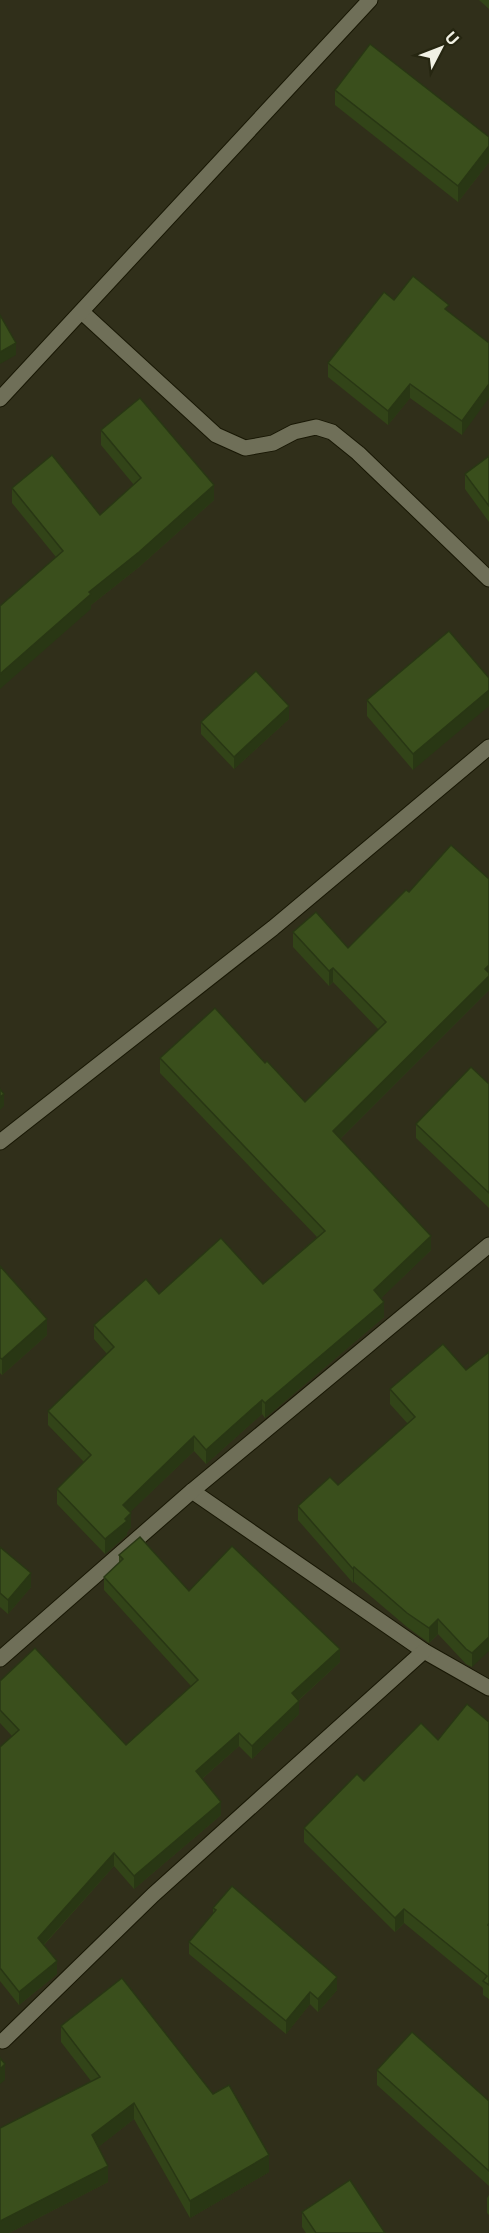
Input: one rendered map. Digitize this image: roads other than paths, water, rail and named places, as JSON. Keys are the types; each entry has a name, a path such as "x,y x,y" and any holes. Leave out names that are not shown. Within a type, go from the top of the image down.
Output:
{"street":[{"path":"0,399 370,0"},
{"path":"82,312 216,435 245,448 273,443 294,432 316,427 332,432 358,453 489,579"},
{"path":"0,1142 273,928 489,747"},
{"path":"0,1659 192,1491 489,1245"},
{"path":"192,1491 424,1651 489,1688"},
{"path":"3,2041 153,1895 424,1651"}]}
